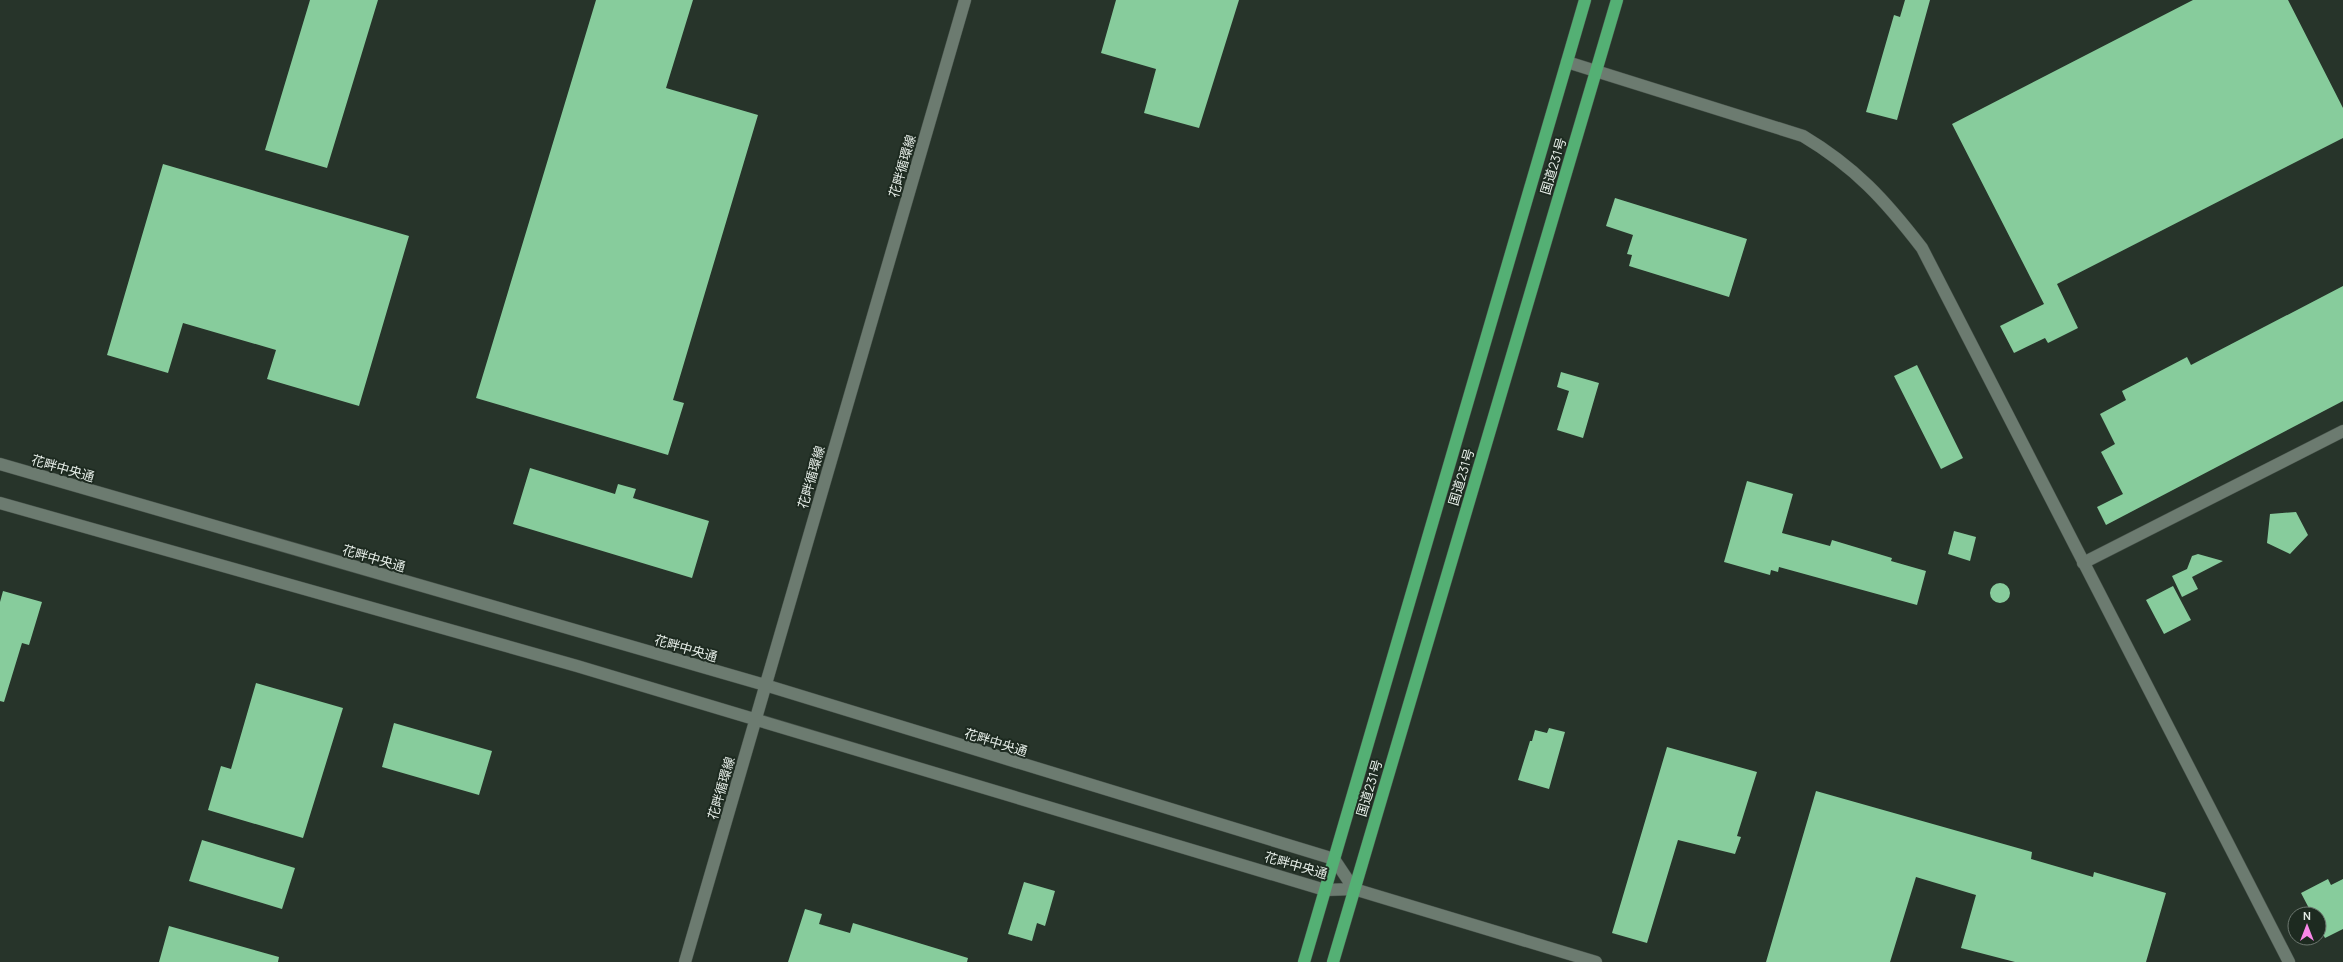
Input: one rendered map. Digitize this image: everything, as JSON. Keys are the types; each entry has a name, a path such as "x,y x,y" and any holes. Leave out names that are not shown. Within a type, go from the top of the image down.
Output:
{"highway":[{"name":"国道231号","path":"1304,962 1586,0"},
{"name":"国道231号","path":"1333,962 1617,0"}],"street":[{"name":"花畔循環線","path":"685,962 964,0"},
{"path":"1567,62 1597,70 1803,136 1834,154 1864,180 1894,212 1922,248 2289,962"},
{"path":"2083,563 2343,431"},
{"name":"花畔中央通","path":"0,464 765,685 1334,859 1354,889"},
{"name":"花畔中央通","path":"0,503 755,719 1325,890 1354,889"},
{"path":"1354,889 1596,962"}],"building":[{"path":"310,0 378,0 327,168 265,150"},
{"path":"596,0 693,0 666,88 758,115 673,400 684,403 668,455 476,398"},
{"path":"1116,0 1239,0 1199,128 1144,113 1156,69 1101,53"},
{"path":"1905,0 1930,0 1897,120 1866,112 1894,15 1900,17"},
{"path":"2193,0 2288,0 2343,108 2343,138 2057,284 2078,328 2048,343 2045,338 2014,353 2000,326 2044,304 1952,124"},
{"path":"163,164 409,236 359,406 267,379 276,350 183,323 168,373 107,355"},
{"path":"1615,198 1747,239 1729,297 1629,266 1632,255 1627,254 1633,235 1606,226"},
{"path":"2343,286 2343,401 2106,525 2097,507 2123,494 2101,452 2115,444 2100,414 2126,400 2122,391 2187,357 2191,365"},
{"path":"1917,365 1963,458 1941,469 1894,376"},
{"path":"1561,372 1599,383 1583,438 1557,430 1569,391 1557,387"},
{"path":"530,468 615,494 618,484 636,489 633,498 709,521 692,578 513,524"},
{"path":"1747,481 1793,494 1782,533 1830,546 1832,540 1892,558 1891,561 1926,571 1917,605 1779,567 1778,572 1771,570 1770,575 1724,562"},
{"path":"2296,512 2308,535 2290,554 2267,543 2270,514"},
{"path":"1954,531 1976,537 1970,561 1948,554"},
{"path":"2198,554 2223,561 2192,577 2198,589 2182,597 2172,576 2187,569 2192,556"},
{"path":"1996,583 2004,583 2010,589 2010,597 2004,603 1996,603 1990,597 1990,589"},
{"path":"2173,586 2191,620 2164,634 2146,600"},
{"path":"3,591 42,602 29,645 22,643 4,702 0,701 0,602"},
{"path":"256,683 343,708 303,838 208,810 221,766 231,769"},
{"path":"394,723 492,751 479,795 382,767"},
{"path":"1549,728 1565,732 1549,789 1518,780 1535,730 1547,733"},
{"path":"1667,747 1757,772 1737,836 1741,837 1735,854 1678,840 1647,943 1612,933"},
{"path":"1816,791 2032,852 2031,859 2093,877 2094,872 2166,893 2146,962 2015,962 1961,948 1976,895 1916,877 1890,962 1766,962"},
{"path":"202,840 295,868 282,909 189,881"},
{"path":"2328,879 2331,885 2343,879 2343,929 2327,937 2327,906 2308,906 2301,893"},
{"path":"1024,882 1055,891 1045,926 1037,923 1032,941 1008,934"},
{"path":"805,909 822,914 819,924 850,933 853,923 968,958 967,962 788,962"},
{"path":"169,926 279,957 278,962 159,962"}]}
